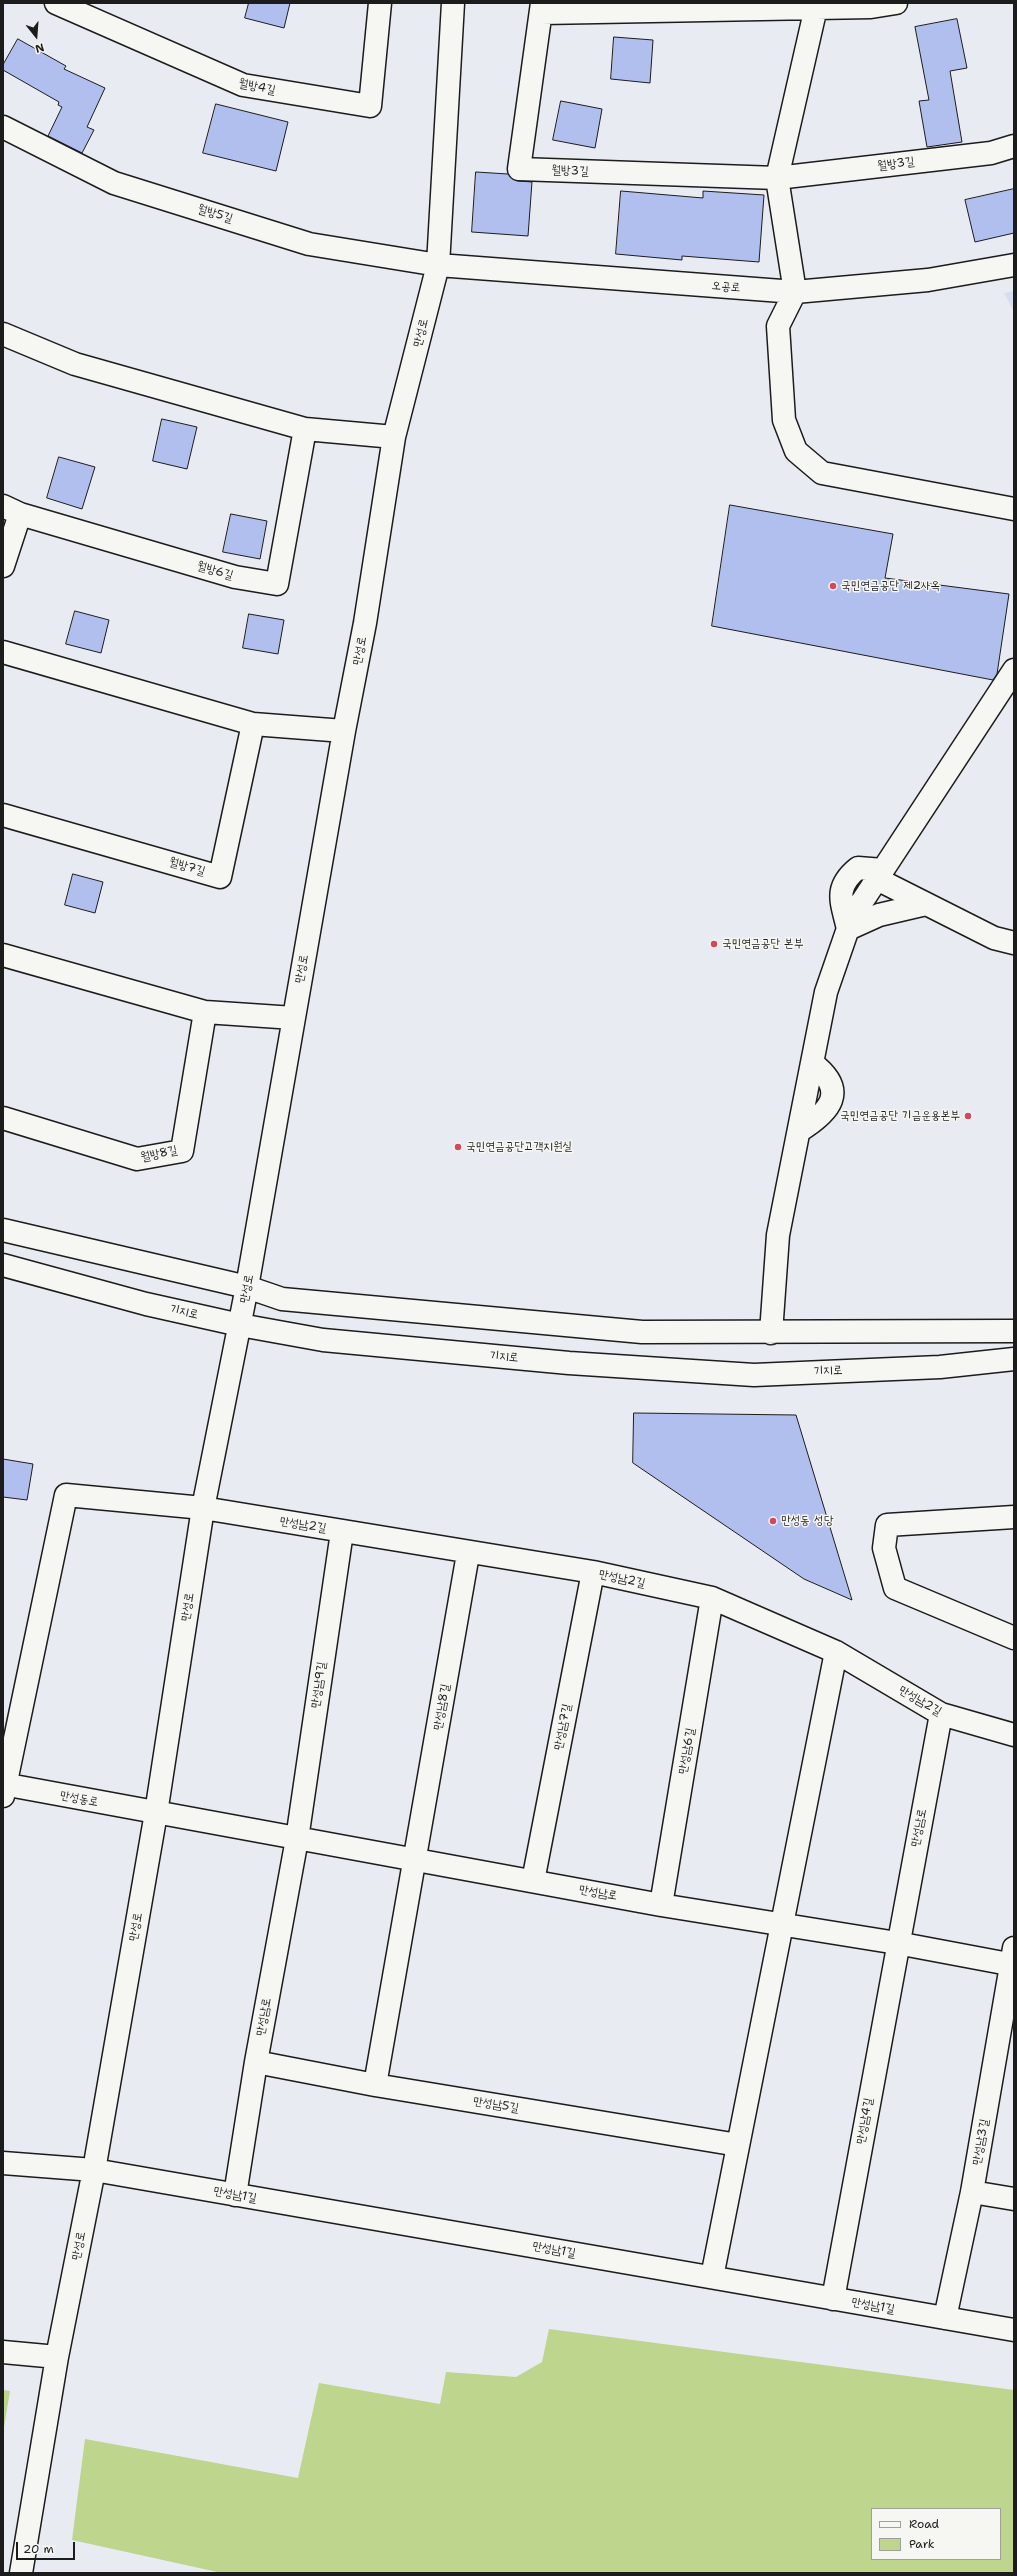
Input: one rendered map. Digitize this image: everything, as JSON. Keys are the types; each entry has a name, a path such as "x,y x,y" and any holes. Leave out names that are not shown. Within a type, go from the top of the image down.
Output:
{"street":[{"name":"월방4길","path":"56,3 243,86 370,106 380,3"},
{"name":"만성로","path":"21,2573 57,2357 94,2170 156,1813 203,1508 247,1287 344,731 365,623 394,437 438,266 454,3"},
{"name":"월방3길","path":"896,3 871,7 542,8 520,169 777,178 991,153 1014,146"},
{"path":"816,6 777,178 795,292 778,326 784,420 796,451 822,473 1014,509"},
{"name":"월방5길","path":"3,127 122,185 309,244 438,266"},
{"name":"오공로","path":"438,266 795,292 928,280 1014,265"},
{"path":"3,334 75,364 306,429 394,437"},
{"name":"월방6길","path":"12,510 235,577 277,584 306,429"},
{"path":"3,566 12,510"},
{"path":"3,652 253,724 344,731"},
{"path":"880,874 1014,670"},
{"name":"월방7길","path":"3,815 220,877 253,724"},
{"path":"771,1333 778,1235 826,992 848,929 840,893 847,877 858,868 880,874 926,904 994,938 1014,943"},
{"path":"848,929 879,915 926,904"},
{"path":"3,955 205,1012 294,1018"},
{"name":"월방8길","path":"3,1118 137,1159 182,1151 205,1012"},
{"path":"3,1230 247,1287 282,1298 642,1332 1014,1336"},
{"name":"기지로","path":"3,1265 146,1304 240,1325 331,1341 569,1363 754,1374 940,1367 1014,1359"},
{"name":"만성남2길","path":"4,1788 66,1495 203,1508 468,1554 593,1572 712,1598 836,1652 941,1714 1014,1735"},
{"path":"1014,1517 886,1524 884,1548 895,1588 1014,1638"},
{"name":"만성남9길","path":"297,1839 342,1532"},
{"name":"만성남8길","path":"416,1860 468,1554"},
{"name":"만성남7길","path":"533,1882 593,1572"},
{"name":"만성남6길","path":"661,1905 712,1598"},
{"path":"712,2277 780,1926 836,1652"},
{"name":"만성남로","path":"897,1943 941,1714"},
{"name":"만성동로","path":"4,1788 156,1813"},
{"name":"만성남로","path":"156,1813 780,1926 1013,1959"},
{"name":"만성남로","path":"235,2195 256,2062 297,1839"},
{"path":"375,2085 416,1860"},
{"name":"만성남4길","path":"833,2299 897,1943"},
{"name":"만성남3길","path":"945,2318 972,2192 1005,2059 1013,1959"},
{"name":"만성남5길","path":"256,2062 375,2085 738,2145"},
{"name":"만성남1길","path":"3,2163 94,2170 1014,2330"},
{"path":"972,2192 1014,2199"},
{"path":"3,2352 57,2357"}],"shaded area":[{"path":"1014,291 1014,312 1004,293"}],"green space":[{"path":"549,2329 1014,2390 1014,2573 222,2573 72,2540 85,2439 298,2478 319,2383 440,2404 446,2372 516,2377 542,2362"},
{"path":"3,2390 10,2391 3,2433"}],"building":[{"path":"249,3 290,3 284,28 245,18"},
{"path":"957,19 967,68 950,71 962,142 927,147 919,101 929,100 915,27"},
{"path":"614,37 653,40 650,83 611,79"},
{"path":"18,39 66,66 64,69 105,88 87,127 94,130 82,153 48,136 62,107 58,105 59,102 3,70 3,65"},
{"path":"561,101 602,109 595,148 553,140"},
{"path":"216,104 288,122 276,171 203,153"},
{"path":"476,172 508,174 518,181 532,182 528,236 472,232"},
{"path":"1014,189 1014,233 975,242 965,200"},
{"path":"621,191 703,198 703,191 764,195 759,262 682,256 682,260 616,254"},
{"path":"162,419 197,427 187,469 153,461"},
{"path":"59,457 95,467 82,509 47,498"},
{"name":"국민연금공단 제2사옥","path":"730,505 893,534 885,578 1009,594 997,674 993,680 712,626"},
{"path":"231,514 267,521 260,559 223,552"},
{"path":"75,611 109,620 101,653 66,644"},
{"path":"249,614 284,620 278,654 243,648"},
{"path":"73,874 103,882 95,913 65,905"},
{"name":"만성동 성당","path":"634,1413 796,1415 852,1600 804,1579 633,1463"},
{"path":"3,1459 33,1464 27,1500 3,1497"}],"place":[{"name":"국민연금공단 제2사옥","path":"833,586"},
{"name":"국민연금공단 본부","path":"714,944"},
{"name":"국민연금공단 기금운용본부","path":"968,1116"},
{"name":"국민연금공단고객지원실","path":"458,1147"},
{"name":"만성동 성당","path":"773,1521"}]}
